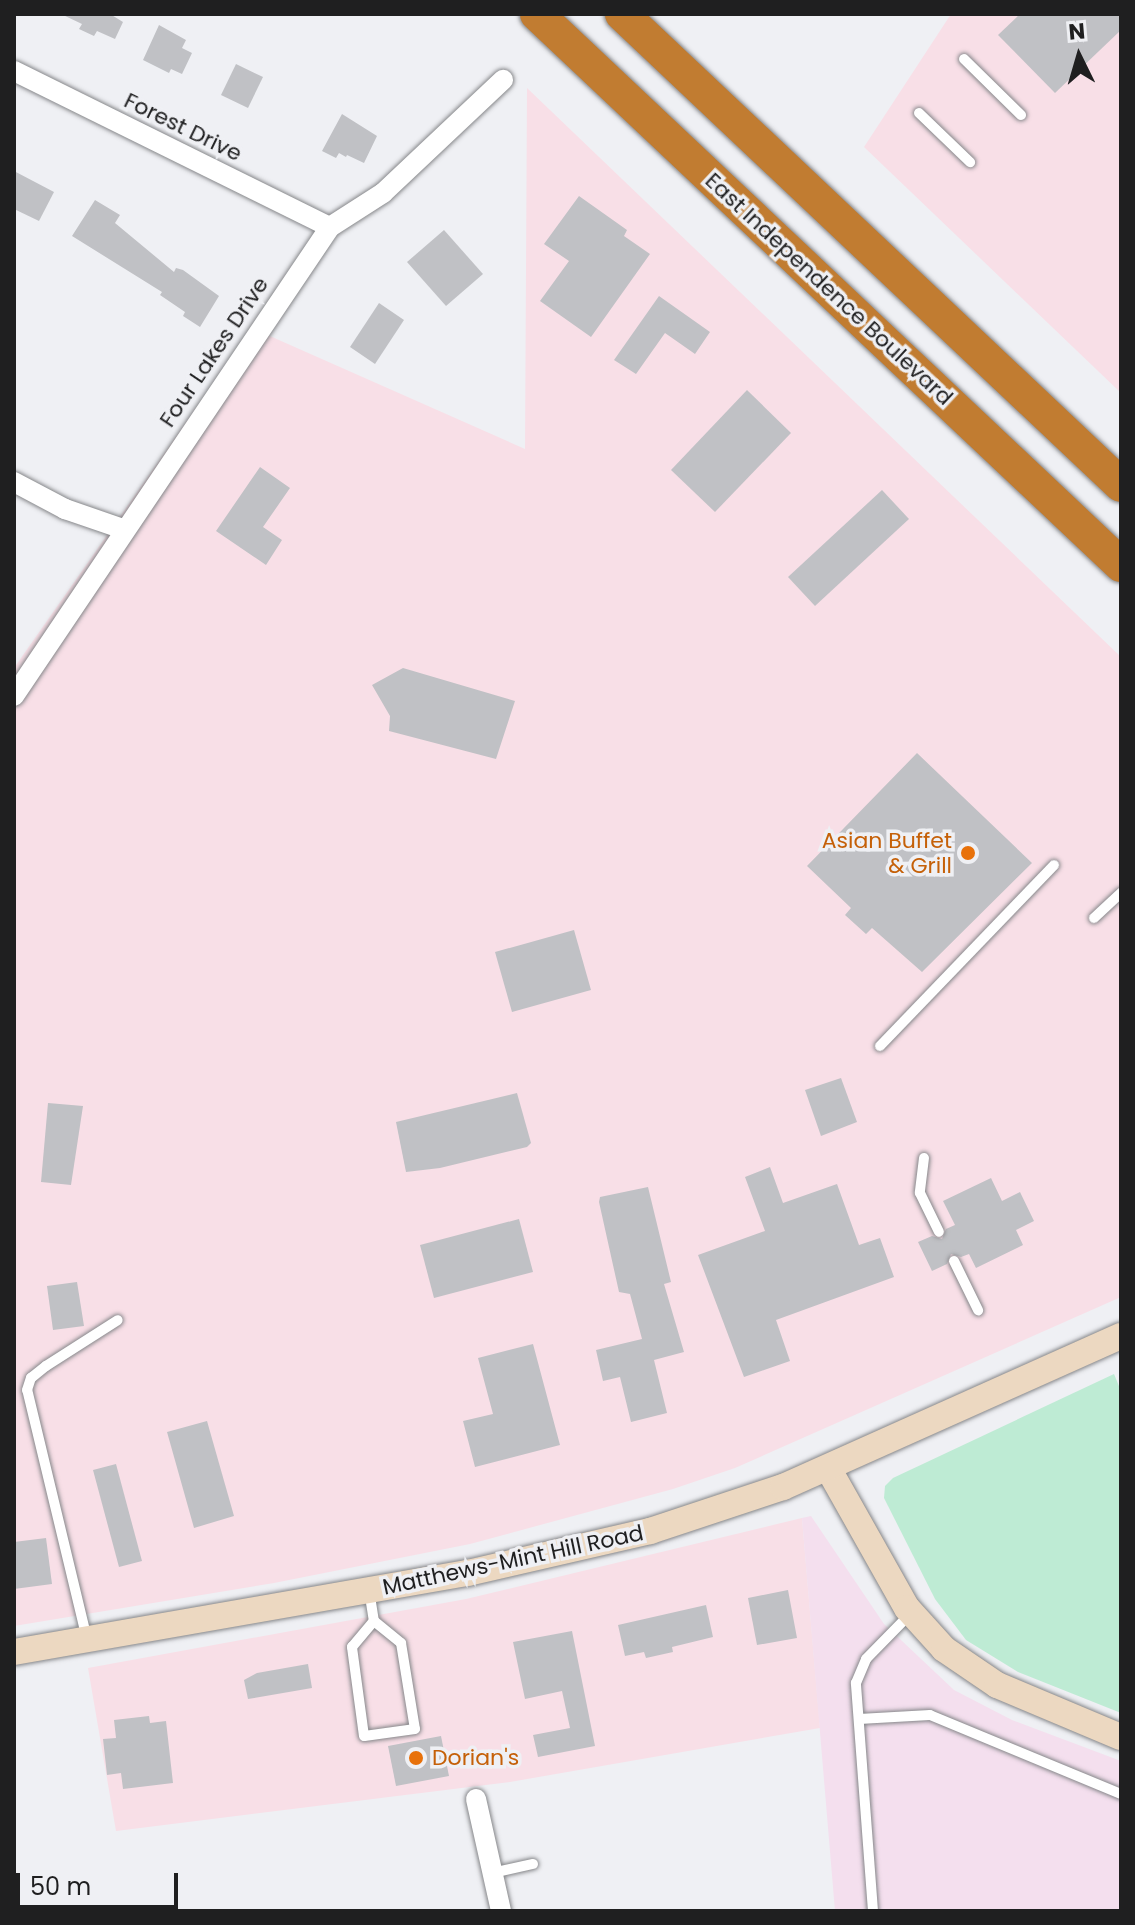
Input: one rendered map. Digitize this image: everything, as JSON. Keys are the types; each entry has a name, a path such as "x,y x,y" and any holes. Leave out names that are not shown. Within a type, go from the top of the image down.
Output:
{"highway":[{"path":"625,14 1121,485"},
{"name":"East Independence Boulevard","path":"541,20 1121,565"}],"main road":[{"name":"Matthews-Mint Hill Road","path":"14,1652 541,1558 650,1531 763,1495 1121,1336"},
{"path":"828,1468 911,1612 944,1649 997,1685 1121,1737"}],"street":[{"name":"Forest Drive","path":"14,71 330,227"},
{"name":"Four Lakes Drive","path":"14,696 123,529 330,227 383,193 503,80"},
{"path":"14,482 65,509 123,529"},
{"path":"476,1799 501,1911"}],"lane":[{"path":"964,59 1021,115"},
{"path":"919,113 970,162"},
{"path":"880,1046 1054,865"},
{"path":"1094,918 1121,893"},
{"path":"924,1158 920,1193 939,1232"},
{"path":"954,1261 978,1310"},
{"path":"87,1639 27,1390 31,1378 46,1366 118,1320"},
{"path":"369,1590 374,1621 401,1643 415,1729 364,1736 352,1647 374,1621"},
{"path":"873,1911 856,1683 866,1659 911,1612"},
{"path":"859,1719 930,1715 1121,1794"},
{"path":"492,1873 533,1864"}],"shaded area":[{"path":"951,14 1121,14 1121,393 864,147"},
{"path":"527,88 1121,657 1121,1297 735,1468 673,1489 470,1544 274,1583 14,1626 14,668 252,328 525,449"},
{"path":"811,1516 884,1624 954,1690 1012,1720 1121,1761 1121,1911 835,1911 802,1518"},
{"path":"802,1518 820,1728 510,1782 116,1831 88,1668 466,1599"}],"green space":[{"path":"1114,1374 1121,1391 1121,1713 1018,1672 966,1640 935,1599 884,1498 885,1486 893,1478"}],"building":[{"path":"61,14 110,14 123,22 115,39 97,31 94,36 79,29 82,24"},
{"path":"1020,14 1121,14 1121,30 1055,93 998,35"},
{"path":"159,25 186,40 182,48 192,53 182,74 171,69 169,73 143,60"},
{"path":"236,64 263,77 248,108 221,95"},
{"path":"342,114 377,136 364,163 347,155 339,153 336,158 322,151"},
{"path":"14,171 54,192 39,221 14,209"},
{"path":"579,196 627,230 624,236 650,254 591,337 540,301 569,261 544,244"},
{"path":"95,200 120,215 115,223 174,272 176,268 183,270 219,296 200,327 160,295 162,292 72,236"},
{"path":"444,230 483,274 446,306 407,262"},
{"path":"659,296 710,332 695,354 665,333 636,374 614,360"},
{"path":"379,303 404,320 375,364 350,347"},
{"path":"747,390 791,433 715,512 671,470"},
{"path":"260,467 290,488 263,527 282,540 266,565 216,531"},
{"path":"882,490 909,519 815,606 788,577"},
{"path":"403,668 515,701 496,759 389,731 390,716 372,685"},
{"path":"917,753 1032,863 922,972 872,928 866,934 845,915 851,908 807,866"},
{"path":"574,930 591,990 512,1012 495,952"},
{"path":"841,1078 857,1122 821,1136 805,1090"},
{"path":"517,1093 531,1143 527,1147 440,1168 406,1172 396,1122"},
{"path":"48,1103 83,1106 71,1185 41,1182"},
{"path":"770,1167 783,1203 837,1184 859,1245 880,1238 894,1277 776,1320 790,1361 744,1377 698,1255 765,1231 745,1177"},
{"path":"991,1178 1002,1201 1020,1192 1034,1221 1016,1230 1023,1245 976,1268 969,1254 961,1257 951,1254 947,1264 932,1271 918,1242 932,1236 942,1239 946,1229 955,1225 943,1201"},
{"path":"648,1187 671,1282 664,1284 684,1352 654,1360 667,1413 631,1422 620,1377 603,1381 596,1350 642,1339 630,1294 619,1292 599,1202 600,1197"},
{"path":"519,1219 533,1272 434,1298 420,1245"},
{"path":"77,1282 84,1326 53,1330 47,1286"},
{"path":"533,1344 560,1445 475,1467 463,1421 493,1414 478,1358"},
{"path":"207,1421 234,1516 194,1528 167,1432"},
{"path":"116,1464 142,1561 119,1567 93,1470"},
{"path":"46,1538 52,1584 14,1589 14,1542"},
{"path":"788,1590 797,1638 757,1645 748,1598"},
{"path":"706,1605 713,1637 672,1647 673,1652 646,1658 644,1652 625,1656 618,1625"},
{"path":"572,1631 595,1746 538,1757 533,1735 570,1728 562,1691 525,1699 513,1642"},
{"path":"308,1664 312,1688 248,1699 244,1680 257,1673"},
{"path":"149,1716 150,1723 166,1721 173,1783 123,1789 121,1773 107,1775 103,1739 116,1738 114,1720"},
{"path":"441,1736 449,1776 396,1786 388,1746"}],"place":[{"name":"Asian Buffet & Grill","path":"968,853"},
{"name":"Dorian's","path":"416,1758"}]}
